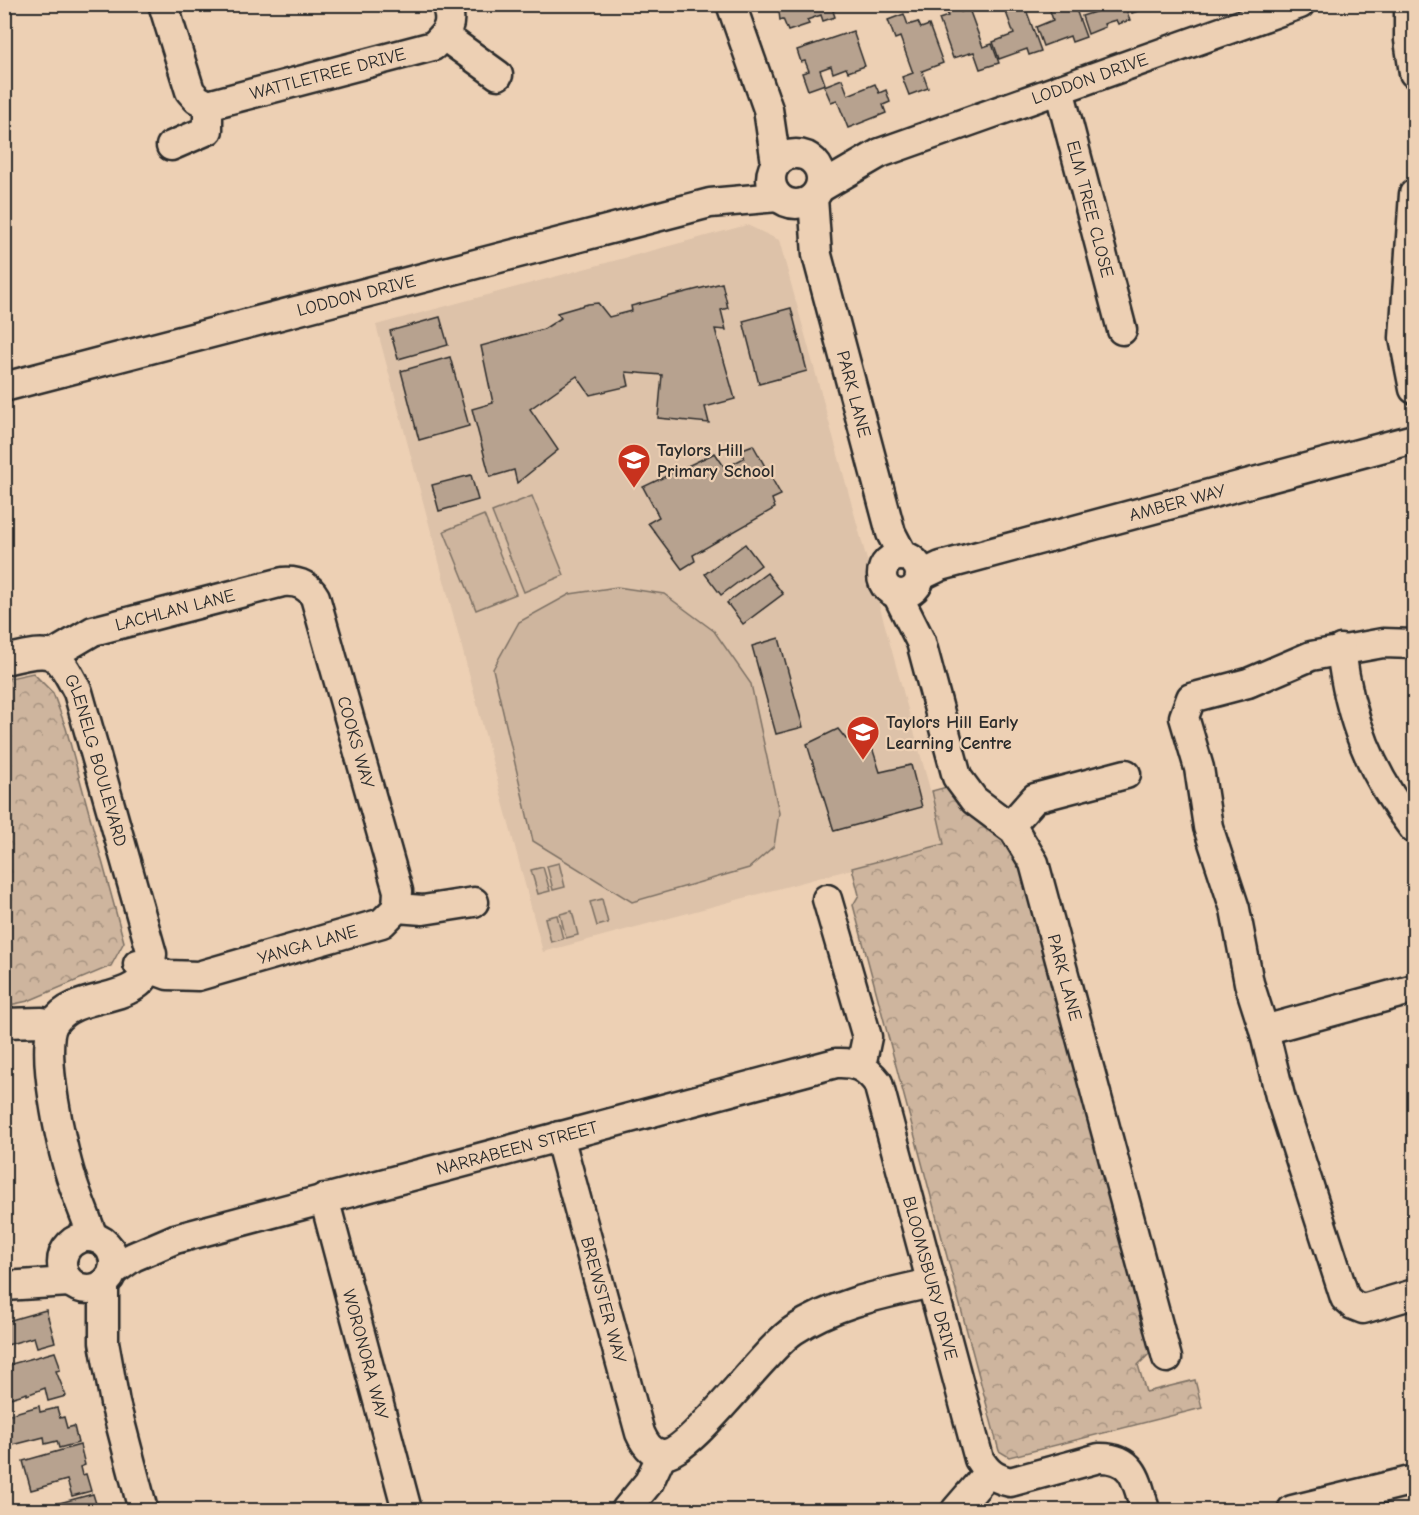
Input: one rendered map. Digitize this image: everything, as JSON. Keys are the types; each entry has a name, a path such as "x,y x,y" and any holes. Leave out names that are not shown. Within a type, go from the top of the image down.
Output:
{"street":[{"path":"164,4 190,91 197,99 208,105 208,130 171,146"},
{"path":"446,4 450,23 444,36 498,75"},
{"name":"PARK LANE","path":"731,4 794,180 909,567 915,626 957,777 974,800 1010,826 1026,846 1034,863 1165,1363"},
{"name":"LODDON DRIVE","path":"4,387 794,180 880,153 1300,4"},
{"path":"1390,4 1409,40"},
{"path":"1409,4 1409,40 1414,73"},
{"name":"WATTLETREE DRIVE","path":"208,105 433,46 444,36"},
{"name":"ELM TREE CLOSE","path":"1059,89 1122,330"},
{"path":"1414,194 1404,338 1414,389"},
{"name":"AMBER WAY","path":"909,567 1414,439"},
{"name":"LACHLAN LANE","path":"54,654 93,631 283,582 301,583"},
{"name":"COOKS WAY","path":"301,583 311,589 315,597 398,891 396,908"},
{"path":"1414,644 1383,643 1311,657 1248,683 1191,698 1184,717 1199,768 1208,827 1235,909 1249,983 1264,1030 1280,1096 1345,1298 1353,1305 1363,1309 1414,1294"},
{"path":"1341,650 1346,693 1365,747 1391,800 1414,830"},
{"name":"GLENELG BOULEVARD","path":"4,660 36,653 54,654 63,663 78,692 140,921 144,966"},
{"path":"1010,826 1035,798 1126,774"},
{"path":"827,899 867,1037 861,1066"},
{"path":"396,908 423,910 474,902"},
{"name":"YANGA LANE","path":"144,966 168,975 198,976 382,923 396,908"},
{"path":"143,1510 116,1403 49,1070 50,1033 47,1011 65,999 113,985 144,966"},
{"path":"1264,1030 1414,989"},
{"path":"4,1023 48,1023"},
{"name":"NARRABEEN STREET","path":"4,1285 836,1063 849,1062 861,1066"},
{"name":"BLOOMSBURY DRIVE","path":"861,1066 878,1083 979,1459 988,1473"},
{"name":"BREWSTER WAY","path":"559,1136 640,1433 649,1447 662,1454"},
{"name":"WORONORA WAY","path":"324,1198 407,1510"},
{"path":"626,1510 649,1482 662,1454 675,1450 688,1440 791,1332 820,1314 847,1303 931,1283"},
{"path":"956,1510 988,1473 1010,1482 1099,1458 1113,1457 1125,1463 1136,1478 1145,1510"},
{"path":"1292,1510 1414,1480"}],"shaded area":[{"name":"Taylors Hill Primary School","path":"747,225 779,240 945,844 543,952 376,325"}],"green space":[{"path":"532,496 564,575 524,592 492,512"},
{"path":"484,515 516,594 476,610 444,531"},
{"path":"617,587 664,594 714,631 751,684 779,813 774,846 749,868 632,902 533,841 493,669 519,622 570,594"},
{"path":"33,673 53,693 66,728 124,942 111,966 28,1001 5,1006 5,679"},
{"path":"950,786 1002,833 1024,870 1156,1347 1138,1365 1146,1392 1195,1380 1202,1408 1009,1457 999,1451 853,905 859,895 852,868 944,844 932,791"},
{"path":"559,863 565,887 553,890 547,866"},
{"path":"543,867 550,891 538,894 531,870"},
{"path":"602,899 608,923 597,926 590,902"},
{"path":"572,911 578,935 566,938 560,914"},
{"path":"557,915 563,939 551,942 545,918"}],"building":[{"path":"778,4 844,4 844,7 833,11 835,17 823,21 821,15 807,20 809,24 788,31 783,19 780,20"},
{"path":"1003,4 1024,4 1041,51 1029,55 1027,49 999,59 993,42 1014,34"},
{"path":"1048,4 1074,4 1086,37 1072,42 1070,36 1043,46 1036,27 1053,20"},
{"path":"1090,4 1124,4 1130,20 1118,24 1116,20 1109,22 1104,24 1105,27 1088,34 1082,16 1098,11 1092,11"},
{"path":"1129,4 1163,4 1153,10 1152,6 1132,13"},
{"path":"959,5 961,12 969,9 983,47 992,44 999,63 980,69 974,52 953,58 939,19 948,16 946,10"},
{"path":"904,14 908,25 918,22 921,28 929,25 943,63 922,71 928,88 909,95 902,77 913,73 900,37 895,39 888,20"},
{"path":"853,31 865,66 848,72 846,68 833,73 831,66 820,70 825,84 808,90 802,73 809,71 805,61 801,62 797,50"},
{"path":"842,79 848,95 875,84 879,93 886,90 890,102 883,105 886,113 848,128 837,100 831,102 824,86"},
{"path":"722,283 728,308 721,310 726,330 715,329 735,399 705,407 709,423 658,418 662,375 626,372 629,386 590,395 577,376 530,409 558,450 517,483 514,470 490,477 472,409 493,403 481,346 544,329 561,318 557,313 588,304 598,303 609,317 632,311 631,306"},
{"path":"791,308 807,371 759,384 743,321"},
{"path":"440,317 448,345 398,359 390,331"},
{"path":"450,357 469,426 419,440 401,371"},
{"path":"753,445 781,495 772,499 775,508 693,555 695,561 682,569 648,523 659,517 643,487 715,453 725,468 744,458 740,450"},
{"path":"471,475 478,500 439,511 432,485"},
{"path":"745,544 761,565 721,595 705,574"},
{"path":"767,573 783,594 743,624 727,603"},
{"path":"779,638 803,727 776,734 752,646"},
{"name":"Taylors Hill Early Learning Centre","path":"838,729 846,739 866,729 880,772 911,765 922,807 834,831 807,744"},
{"path":"46,1310 55,1342 37,1347 34,1337 4,1346 4,1322"},
{"path":"55,1352 60,1370 56,1371 66,1396 48,1401 45,1388 7,1399 4,1366"},
{"path":"39,1406 40,1412 57,1408 60,1418 64,1417 67,1428 74,1426 78,1443 59,1448 57,1441 45,1444 44,1437 9,1446 4,1416"},
{"path":"80,1445 85,1465 80,1467 82,1475 86,1474 91,1491 72,1496 67,1480 31,1490 23,1461"},
{"path":"93,1494 98,1510 37,1510 37,1509"}],"place":[{"name":"Taylors Hill Primary School","path":"634,489"},
{"name":"Taylors Hill Early Learning Centre","path":"863,761"}]}
